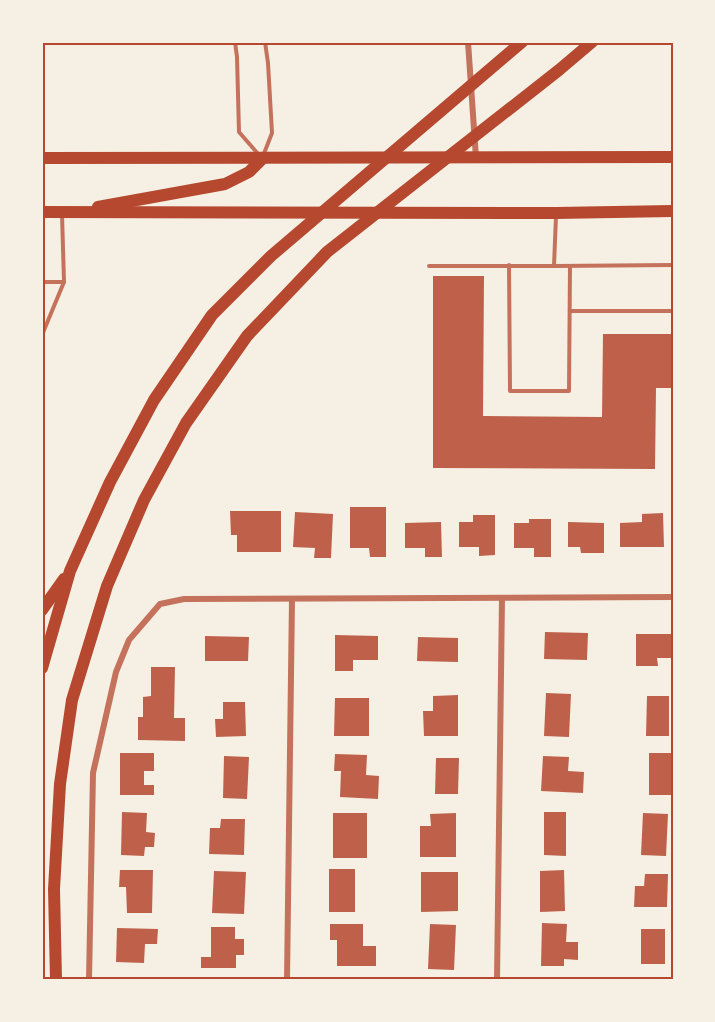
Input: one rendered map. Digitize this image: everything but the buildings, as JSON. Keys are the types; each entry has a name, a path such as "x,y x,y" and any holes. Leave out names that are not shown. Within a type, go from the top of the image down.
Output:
{"main road":[{"path":"42,668 70,570 110,482 154,400 212,315 271,256 522,42"},
{"path":"56,980 54,889 60,784 72,700 107,586 144,500 186,423 247,336 327,252 592,42"},
{"path":"42,158 673,158"},
{"path":"65,213 225,184 249,172 262,159"},
{"path":"42,212 556,213 673,211"},
{"path":"42,610 70,570"}],"street":[{"path":"468,42 476,158"},
{"path":"89,980 93,773 116,672 129,640 160,604 184,599 673,597"},
{"path":"497,980 502,598"},
{"path":"287,980 292,599"}],"lane":[{"path":"235,42 239,132 262,159 272,133 265,42"},
{"path":"42,335 64,282 65,213"},
{"path":"554,266 556,213"},
{"path":"509,265 510,391 569,391 570,266"},
{"path":"429,266 673,265"},
{"path":"42,282 64,282"},
{"path":"570,311 673,311"}]}
